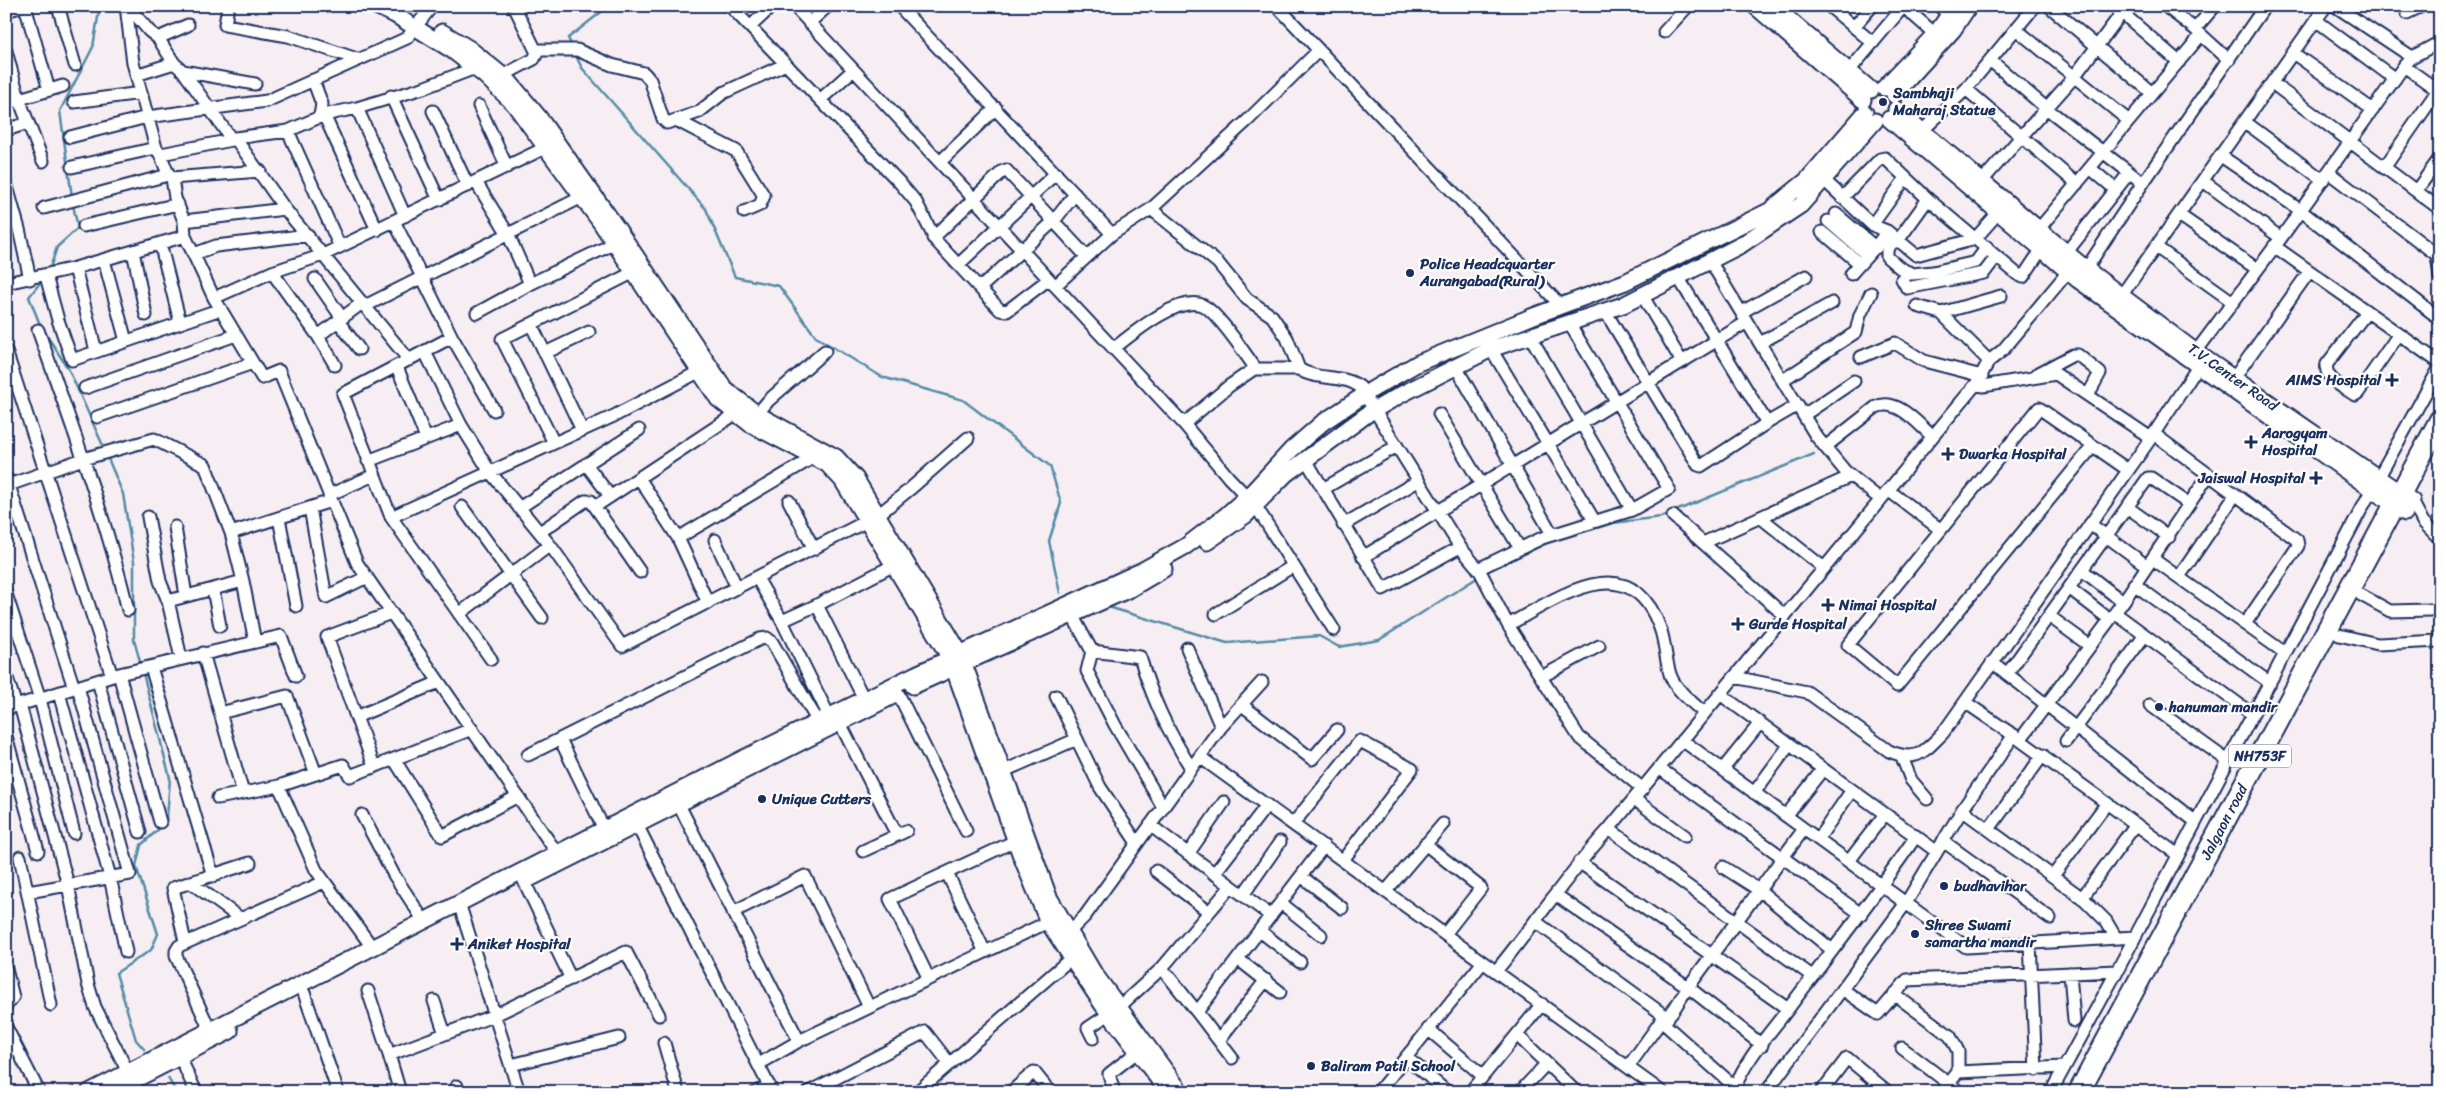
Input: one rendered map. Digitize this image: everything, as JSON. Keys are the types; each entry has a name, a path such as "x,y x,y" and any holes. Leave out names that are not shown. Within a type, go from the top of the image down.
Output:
{"highway":[{"name":"Jalgaon road","path":"2095,1092 2361,595 2440,420"},
{"name":"Jalgaon road","path":"2079,1092 2403,503 2440,448"}],"street":[{"path":"6,11 24,6 49,90"},
{"path":"58,6 75,65"},
{"path":"127,6 149,31 158,38 210,110 260,171 285,209 409,360"},
{"path":"127,6 133,63 147,117 158,151 170,176 184,221 185,236 214,298 262,378 280,371 357,563 558,853"},
{"path":"228,6 225,25 288,36 357,59"},
{"path":"376,6 419,24 470,49 502,76 538,116 551,145 582,197 615,243 639,270"},
{"path":"397,6 475,68 514,104 551,145 705,368 725,389 757,414 836,457 847,467 872,518 957,661 1004,771 1065,936 1114,1011 1137,1052 1168,1092"},
{"path":"70,137 147,117 267,101 407,38 432,6"},
{"path":"502,76 534,59 536,50 514,6"},
{"path":"730,6 908,193 933,238 1004,312 1052,283 1087,257 1112,234 1151,209 1248,120 1319,50"},
{"path":"750,27 772,6"},
{"path":"794,6 1184,424 1251,501 1334,630"},
{"path":"809,22 828,6"},
{"path":"899,6 1112,234"},
{"path":"1277,6 1561,306"},
{"path":"1664,32 1688,6"},
{"name":"T.V.Center Road","path":"1755,6 1880,104 1923,130 2038,230 2075,267 2197,359 2403,503 2440,539"},
{"name":"T.V.Center Road","path":"1773,6 1849,71 1880,104 1998,213 2042,250 2075,267 2121,296 2197,359 2234,378 2375,484"},
{"path":"1829,6 1873,43"},
{"path":"1854,27 1872,6"},
{"path":"1849,71 1903,6 1935,34"},
{"path":"89,1092 132,1082 210,1030 424,921 524,881 634,820 829,720 864,699 1072,615 1130,589 1246,515 1251,501 1291,450 1322,423 1418,363 1625,282 1769,211 1807,180 1953,30 1969,6"},
{"path":"1923,130 1966,89 2035,6"},
{"path":"2048,6 2152,93"},
{"path":"2165,6 2229,60"},
{"path":"2038,230 2179,62 2215,6"},
{"path":"1496,971 1536,922 1574,872 1579,862 1634,799 1979,380 1989,361 2003,350 2075,267 2143,183 2265,6"},
{"path":"2121,296 2326,6"},
{"path":"2335,6 2412,57"},
{"path":"2407,6 2407,13 2422,6"},
{"path":"1982,181 2074,77 2097,46 2121,8 2179,62"},
{"path":"676,799 829,720 898,693 957,661 1141,571 1186,546 1225,516 1251,501 1375,410 1456,367 1491,349 1605,311 1642,295 1741,245 1801,205 1935,34 1947,9"},
{"path":"2317,20 2395,79"},
{"path":"158,38 188,25"},
{"path":"2016,30 2129,121"},
{"path":"1734,677 1807,692 1889,751 1902,757 1913,757 1923,752 1944,732 2153,436 2197,359 2233,302 2404,66 2412,57 2440,42"},
{"path":"536,50 575,50 612,65 644,73 650,80 663,119 668,122 699,112 723,93 786,64"},
{"path":"6,51 19,99 43,161"},
{"path":"2293,53 2373,110"},
{"path":"1990,60 2046,108 2143,183"},
{"path":"2384,168 2439,91 2404,66"},
{"path":"136,75 178,67 255,84"},
{"path":"72,168 158,151 288,131 324,115 357,108 422,88 475,68"},
{"path":"820,100 853,70"},
{"path":"313,80 322,104 320,116 324,115"},
{"path":"2272,84 2440,209"},
{"path":"6,103 63,86"},
{"path":"1966,89 2077,184"},
{"path":"74,102 141,93"},
{"path":"391,96 439,200"},
{"path":"479,106 506,167"},
{"path":"357,108 422,277 452,337 494,410"},
{"path":"940,162 996,108"},
{"path":"433,111 472,184 508,234 530,284"},
{"path":"324,115 377,230"},
{"path":"676,120 740,154 764,196 760,205 744,212"},
{"path":"2245,122 2326,176 2437,255 2440,277"},
{"path":"6,130 28,123"},
{"path":"288,131 340,247"},
{"path":"214,298 272,272 323,255 551,145"},
{"path":"2221,156 2300,210 2440,319"},
{"path":"1842,198 1882,157 1928,199 1987,247 1996,258 2023,276 2042,250"},
{"path":"2416,191 2440,158"},
{"path":"2090,168 2115,189"},
{"path":"933,238 1006,170 1087,257"},
{"path":"44,208 170,176 260,171"},
{"path":"958,265 1056,173"},
{"path":"2075,267 2115,189 2129,173"},
{"path":"1823,179 1872,224 1916,255 1975,239 1998,213"},
{"path":"1872,224 1905,179"},
{"path":"2203,181 2278,242 2310,272 2440,363"},
{"path":"6,183 20,229 58,320 72,360 221,309"},
{"path":"980,288 1054,221 1075,194"},
{"path":"318,336 364,304 582,197"},
{"path":"1851,274 1868,256 1893,237 1928,199"},
{"path":"84,226 178,204"},
{"path":"184,221 285,209"},
{"path":"1151,209 1218,263 1247,299 1272,316 1287,338 1299,369"},
{"path":"2179,216 2257,269"},
{"path":"1832,217 1868,256"},
{"path":"1822,232 1868,256"},
{"path":"194,254 216,246 308,235"},
{"path":"6,283 75,268 185,236"},
{"path":"1893,237 1887,249 1887,258 1909,272 1933,272 1967,265 1976,262 1987,247"},
{"path":"160,243 180,322"},
{"path":"477,313 530,284 615,243"},
{"path":"2156,247 2233,302"},
{"path":"133,251 146,315"},
{"path":"1909,272 1902,279 1907,288 1984,273 1996,258"},
{"path":"104,260 126,341"},
{"path":"1710,261 1825,447 1851,476 1880,499"},
{"path":"75,268 96,352"},
{"path":"554,443 502,339 639,270"},
{"path":"272,272 318,336 335,365"},
{"path":"2234,378 2310,272"},
{"path":"1363,557 1482,486 1717,340 1745,317 1806,276"},
{"path":"1678,277 1767,424"},
{"path":"315,279 359,349"},
{"path":"1783,380 1856,332 1860,315 1871,293"},
{"path":"1642,295 1682,362"},
{"path":"1917,306 1941,312 2001,296"},
{"path":"1760,343 1832,303"},
{"path":"1113,349 1149,321 1169,311 1192,304 1199,304 1212,312 1256,369"},
{"path":"1605,311 1650,382 1699,466 1798,405"},
{"path":"1941,312 1989,361"},
{"path":"2367,312 2327,364 2326,369 2329,377 2355,395 2399,334"},
{"path":"1480,573 1519,547 1594,520 1613,517 1632,510 1669,489 1569,323"},
{"path":"531,324 582,430"},
{"path":"38,330 118,567 128,610"},
{"path":"545,353 589,332"},
{"path":"85,388 236,335"},
{"path":"1530,336 1632,510"},
{"path":"452,337 343,394 391,517 491,658"},
{"path":"1861,357 1895,343 1924,361 1979,380 1982,386 2056,374 2153,436 2297,540 2298,543 2245,624"},
{"path":"1491,349 1594,520"},
{"path":"6,351 115,675 160,822"},
{"path":"757,414 769,400 825,351"},
{"path":"425,352 461,425 490,472 550,544 622,646 872,518 898,500 968,438"},
{"path":"2035,378 2040,372 2073,355 2078,355 2100,373 2088,396"},
{"path":"97,417 253,363"},
{"path":"397,367 426,438"},
{"path":"1456,367 1552,534"},
{"path":"2051,1092 2375,484 2440,367"},
{"path":"705,368 718,399 750,424 827,464 863,502"},
{"path":"391,517 582,430 705,368"},
{"path":"1184,424 1229,386 1256,369 1299,369 1312,374 1354,383 1366,394 1460,548 1480,573 1508,625 1579,737 1643,788"},
{"path":"1804,415 1854,381"},
{"path":"1825,447 1876,407 1886,404 1896,407 1932,436"},
{"path":"2093,446 1897,686 1848,646 2039,408 2128,470"},
{"path":"596,506 737,413"},
{"path":"1439,414 1519,547"},
{"path":"368,461 461,425"},
{"path":"519,508 639,430"},
{"path":"28,892 130,874 76,688 7,483 105,452 154,439 204,465 230,533 243,581 255,642"},
{"path":"1323,489 1397,446"},
{"path":"678,538 814,457"},
{"path":"1306,460 1343,525 1384,589 1460,548"},
{"path":"586,464 610,496"},
{"path":"230,533 310,508 374,475"},
{"path":"1703,543 1851,476"},
{"path":"1766,1092 1906,903 1962,810 2017,738 2046,705 2123,602 2208,476"},
{"path":"2007,674 2150,477 2189,504"},
{"path":"639,478 678,538 708,602"},
{"path":"1343,525 1418,481"},
{"path":"1888,490 1941,530"},
{"path":"2178,577 2235,495"},
{"path":"540,532 585,501 591,501 640,572"},
{"path":"789,501 814,549"},
{"path":"462,507 542,618"},
{"path":"2127,507 2169,536"},
{"path":"310,508 326,597 367,577"},
{"path":"1673,516 1785,616"},
{"path":"148,517 160,581 168,601 181,658"},
{"path":"1760,517 1824,568"},
{"path":"279,518 296,606"},
{"path":"872,518 894,565 957,661 1015,841 1048,922 1065,936"},
{"path":"2090,524 2106,536 2178,577 2285,652"},
{"path":"175,527 186,596"},
{"path":"715,540 737,588"},
{"path":"460,614 550,544"},
{"path":"782,622 894,565"},
{"path":"1216,614 1293,566"},
{"path":"2082,570 2123,602"},
{"path":"757,578 782,622 829,720"},
{"path":"168,601 243,581"},
{"path":"1508,625 1570,592 1607,582 1620,583 1633,590 1650,609 1662,634 1672,678 1680,690 1704,713"},
{"path":"2134,584 2270,683"},
{"path":"2069,588 2145,635 2252,714"},
{"path":"213,589 220,626"},
{"path":"6,594 40,699 74,833"},
{"path":"2361,595 2395,612 2430,610"},
{"path":"817,605 864,699"},
{"path":"374,766 327,636 392,613"},
{"path":"1072,615 1092,651 1087,671 1115,725 1163,807"},
{"path":"2048,616 2090,646"},
{"path":"2066,741 2145,635"},
{"path":"2339,635 2378,644 2440,641"},
{"path":"14,706 115,675 281,636 296,676"},
{"path":"528,755 767,638 772,642 829,720 901,833 863,850"},
{"path":"1542,677 1599,646"},
{"path":"1187,648 1221,727"},
{"path":"1092,651 1140,658 1152,698 1191,768"},
{"path":"203,653 242,793"},
{"path":"1992,662 2196,822"},
{"path":"146,668 214,876"},
{"path":"6,676 68,885 88,984 95,1007 132,1082"},
{"path":"98,680 140,832"},
{"path":"356,717 439,682"},
{"path":"1065,936 1085,916 1221,727 1262,682"},
{"path":"60,692 110,877 126,952"},
{"path":"898,693 966,831"},
{"path":"1720,694 1936,851"},
{"path":"220,713 287,696 316,774"},
{"path":"1056,696 1100,787 1137,843"},
{"path":"1965,702 2043,755 2178,855"},
{"path":"1242,705 1312,759 1337,730"},
{"path":"2150,705 2228,761"},
{"path":"1722,770 1760,723"},
{"path":"218,798 279,786 343,765 350,776 472,729"},
{"path":"6,736 38,851"},
{"path":"560,739 604,829"},
{"path":"1004,771 1076,739"},
{"path":"1293,824 1360,740 1412,768 1343,860"},
{"path":"1682,740 1966,946 2135,937"},
{"path":"1754,792 1790,744"},
{"path":"1989,829 2043,755"},
{"path":"1200,756 1662,1092"},
{"path":"1902,757 1911,780 1927,798"},
{"path":"394,759 442,836 518,796"},
{"path":"1659,768 1861,914"},
{"path":"1786,816 1823,769"},
{"path":"279,786 316,870 372,948"},
{"path":"1818,839 1852,790"},
{"path":"676,799 799,1041"},
{"path":"1634,799 1685,836"},
{"path":"1188,854 1224,802"},
{"path":"2053,876 2107,803"},
{"path":"1214,874 1267,805"},
{"path":"1962,810 2082,898 2106,921 2116,938"},
{"path":"1849,861 1885,814"},
{"path":"362,815 394,875 424,921"},
{"path":"111,1092 304,993 604,829 634,820"},
{"path":"634,820 770,1088 756,1092"},
{"path":"1386,891 1443,824"},
{"path":"2082,898 2136,824"},
{"path":"1150,825 1271,916"},
{"path":"1609,829 1812,976"},
{"path":"1628,1067 1688,987 1714,956 1735,922 1804,829"},
{"path":"1536,922 1665,1020 1735,1087 1762,1045 1812,976 1882,886 1916,836"},
{"path":"929,979 890,899 1015,841"},
{"path":"1943,841 2050,918"},
{"path":"1243,895 1280,842"},
{"path":"1425,844 1481,888 1445,934"},
{"path":"1197,1012 1324,846"},
{"path":"20,856 51,1005"},
{"path":"1579,862 1788,1009"},
{"path":"185,942 173,888 250,863"},
{"path":"1723,866 1759,890 1832,950"},
{"path":"1156,871 1209,912"},
{"path":"947,873 985,952"},
{"path":"733,912 805,876 870,1007"},
{"path":"1301,876 1342,908"},
{"path":"524,881 571,978"},
{"path":"190,882 240,918"},
{"path":"210,1030 176,956 176,951 185,942 324,882"},
{"path":"1093,1038 1088,1028 1114,1011 1162,968 1231,886"},
{"path":"1556,895 1688,987 1762,1045"},
{"path":"1281,903 1321,935"},
{"path":"460,908 519,1092"},
{"path":"759,1064 799,1041 1048,922"},
{"path":"1260,930 1300,962"},
{"path":"2030,943 2036,1070"},
{"path":"389,1055 495,1015 626,952 659,1015"},
{"path":"922,1091 950,1064 1076,954"},
{"path":"1238,959 1280,992"},
{"path":"1385,1089 1406,1057 1483,962"},
{"path":"1162,968 1232,1058"},
{"path":"6,969 13,997 6,1006"},
{"path":"1842,989 1876,1014 1880,1014 1907,980 2117,971"},
{"path":"2070,973 2074,1021"},
{"path":"1219,1040 1266,980"},
{"path":"368,991 400,1092"},
{"path":"304,993 338,1092"},
{"path":"1894,994 1950,1036 1958,1052 1958,1072 1945,1087"},
{"path":"434,1001 445,1034"},
{"path":"1471,1091 1518,1036 1542,1004"},
{"path":"1114,1011 1181,1092"},
{"path":"6,1028 39,1092"},
{"path":"1428,1029 1483,1076"},
{"path":"808,1092 925,1032 950,1064"},
{"path":"1518,1036 1570,1090"},
{"path":"511,1065 619,1038"},
{"path":"664,1043 678,1092"},
{"path":"1902,1048 1945,1087 1960,1092"},
{"path":"1114,1092 1110,1074 1137,1052"},
{"path":"180,1057 196,1092"},
{"path":"1406,1057 1447,1092"},
{"path":"1824,1091 1847,1058 1888,1092"},
{"path":"1520,1092 1546,1064"},
{"path":"1958,1072 2036,1070 2064,1067"},
{"path":"1011,1092 1034,1072 1050,1092"}],"waterway":[{"path":"72,197 60,111 93,47 99,11 96,6"},
{"path":"572,46 568,38 609,6"},
{"path":"575,54 582,68 706,209 735,277 779,286 816,337 882,377 963,400 1050,466 1061,503 1049,541 1060,593"},
{"path":"49,271 57,247 78,228 73,205"},
{"path":"41,327 29,297 43,279"},
{"path":"44,331 69,370 104,448"},
{"path":"1484,573 1547,543 1613,523 1661,517 1814,454"},
{"path":"107,456 123,494 134,562 134,640 141,665"},
{"path":"1105,606 1227,643 1319,636 1339,647 1379,640 1480,576"},
{"path":"143,673 170,778 167,818 161,827 141,845 136,866 158,934 151,950 116,973 136,1040 144,1049"},
{"path":"168,1078 176,1092"}],"place":[{"name":"Sambhaji Maharaj Statue","path":"1883,102"},
{"name":"Police Headcquarter Aurangabad(Rural)","path":"1410,273"},
{"name":"AIMS Hospital","path":"2392,380"},
{"name":"Aarogyam Hospital","path":"2251,442"},
{"name":"Dwarka Hospital","path":"1948,454"},
{"name":"Jaiswal Hospital","path":"2316,478"},
{"name":"Nimai Hospital","path":"1828,605"},
{"name":"Gurde Hospital","path":"1738,624"},
{"name":"hanuman mandir","path":"2159,707"},
{"name":"Unique Cutters","path":"762,799"},
{"name":"budhavihar","path":"1944,886"},
{"name":"Shree Swami samartha mandir","path":"1915,934"},
{"name":"Aniket Hospital","path":"457,944"},
{"name":"Baliram Patil School","path":"1311,1066"}]}
